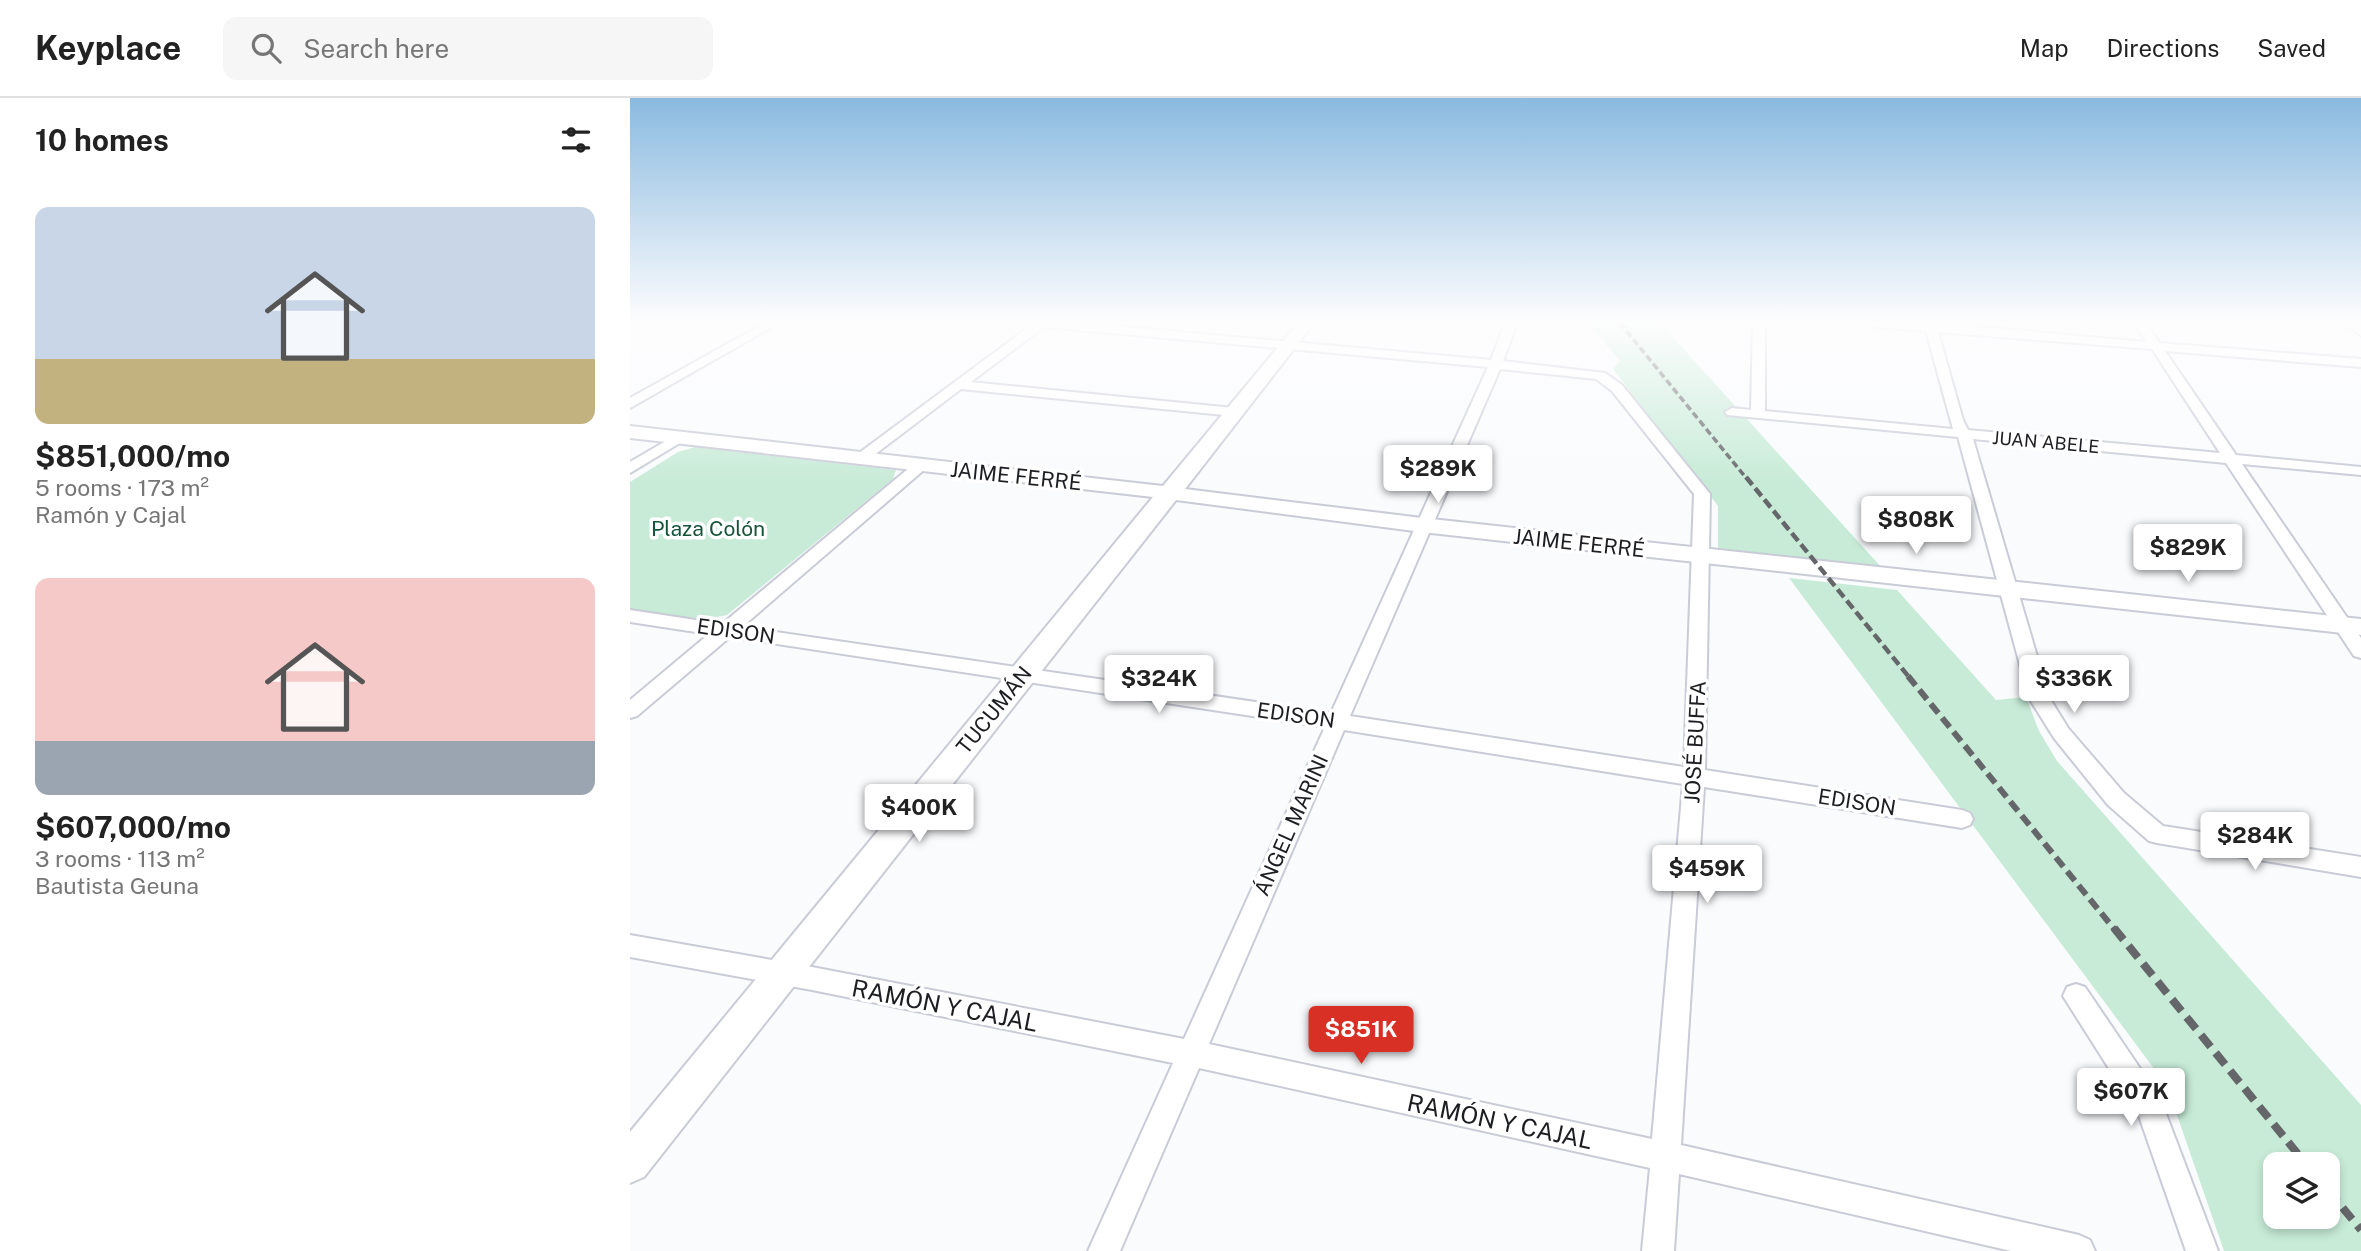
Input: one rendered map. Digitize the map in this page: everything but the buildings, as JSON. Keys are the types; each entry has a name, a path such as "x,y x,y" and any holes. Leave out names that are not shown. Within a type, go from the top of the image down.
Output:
{"street":[{"path":"630,404 678,377"},
{"path":"860,459 970,377"},
{"name":"TUCUMÁN","path":"630,1163 1263,377"},
{"name":"ÁNGEL MARINI","path":"1104,1251 1490,377"},
{"name":"JOSÉ BUFFA","path":"1601,377 1617,388 1702,495 1694,777 1658,1251"},
{"path":"1758,377 1758,414"},
{"path":"1945,377 2010,587 2039,698 2083,763 2116,799 2157,834 2361,866"},
{"path":"2176,377 2351,626 2361,652"},
{"path":"959,385 1234,412"},
{"name":"JUAN ABELE","path":"1732,412 2361,471"},
{"name":"JAIME FERRÉ","path":"630,432 1170,493 1422,525 2351,626"},
{"path":"630,468 678,438"},
{"path":"630,711 920,466"},
{"name":"EDISON","path":"630,616 1336,721 1962,819"},
{"name":"RAMÓN Y CAJAL","path":"630,946 783,972 1191,1054 1665,1157 2079,1251"},
{"path":"2076,996 2150,1108 2202,1251"}],"green space":[{"path":"1619,377 1709,377 1882,568 1718,553 1718,506"},
{"name":"Plaza Colón","path":"695,447 896,470 893,479 727,615 702,620 630,609 630,482 678,452"},
{"path":"1789,578 1897,590 1996,700 2026,697 2039,731 2057,761 2361,1105 2361,1251 2224,1251 2167,1086"}],"railway":[{"path":"1664,377 1747,479"},
{"path":"1746,477 1909,677"},
{"path":"1908,676 2115,930"},
{"path":"2114,928 2296,1152"},
{"path":"2340,1205 2361,1230"}]}
